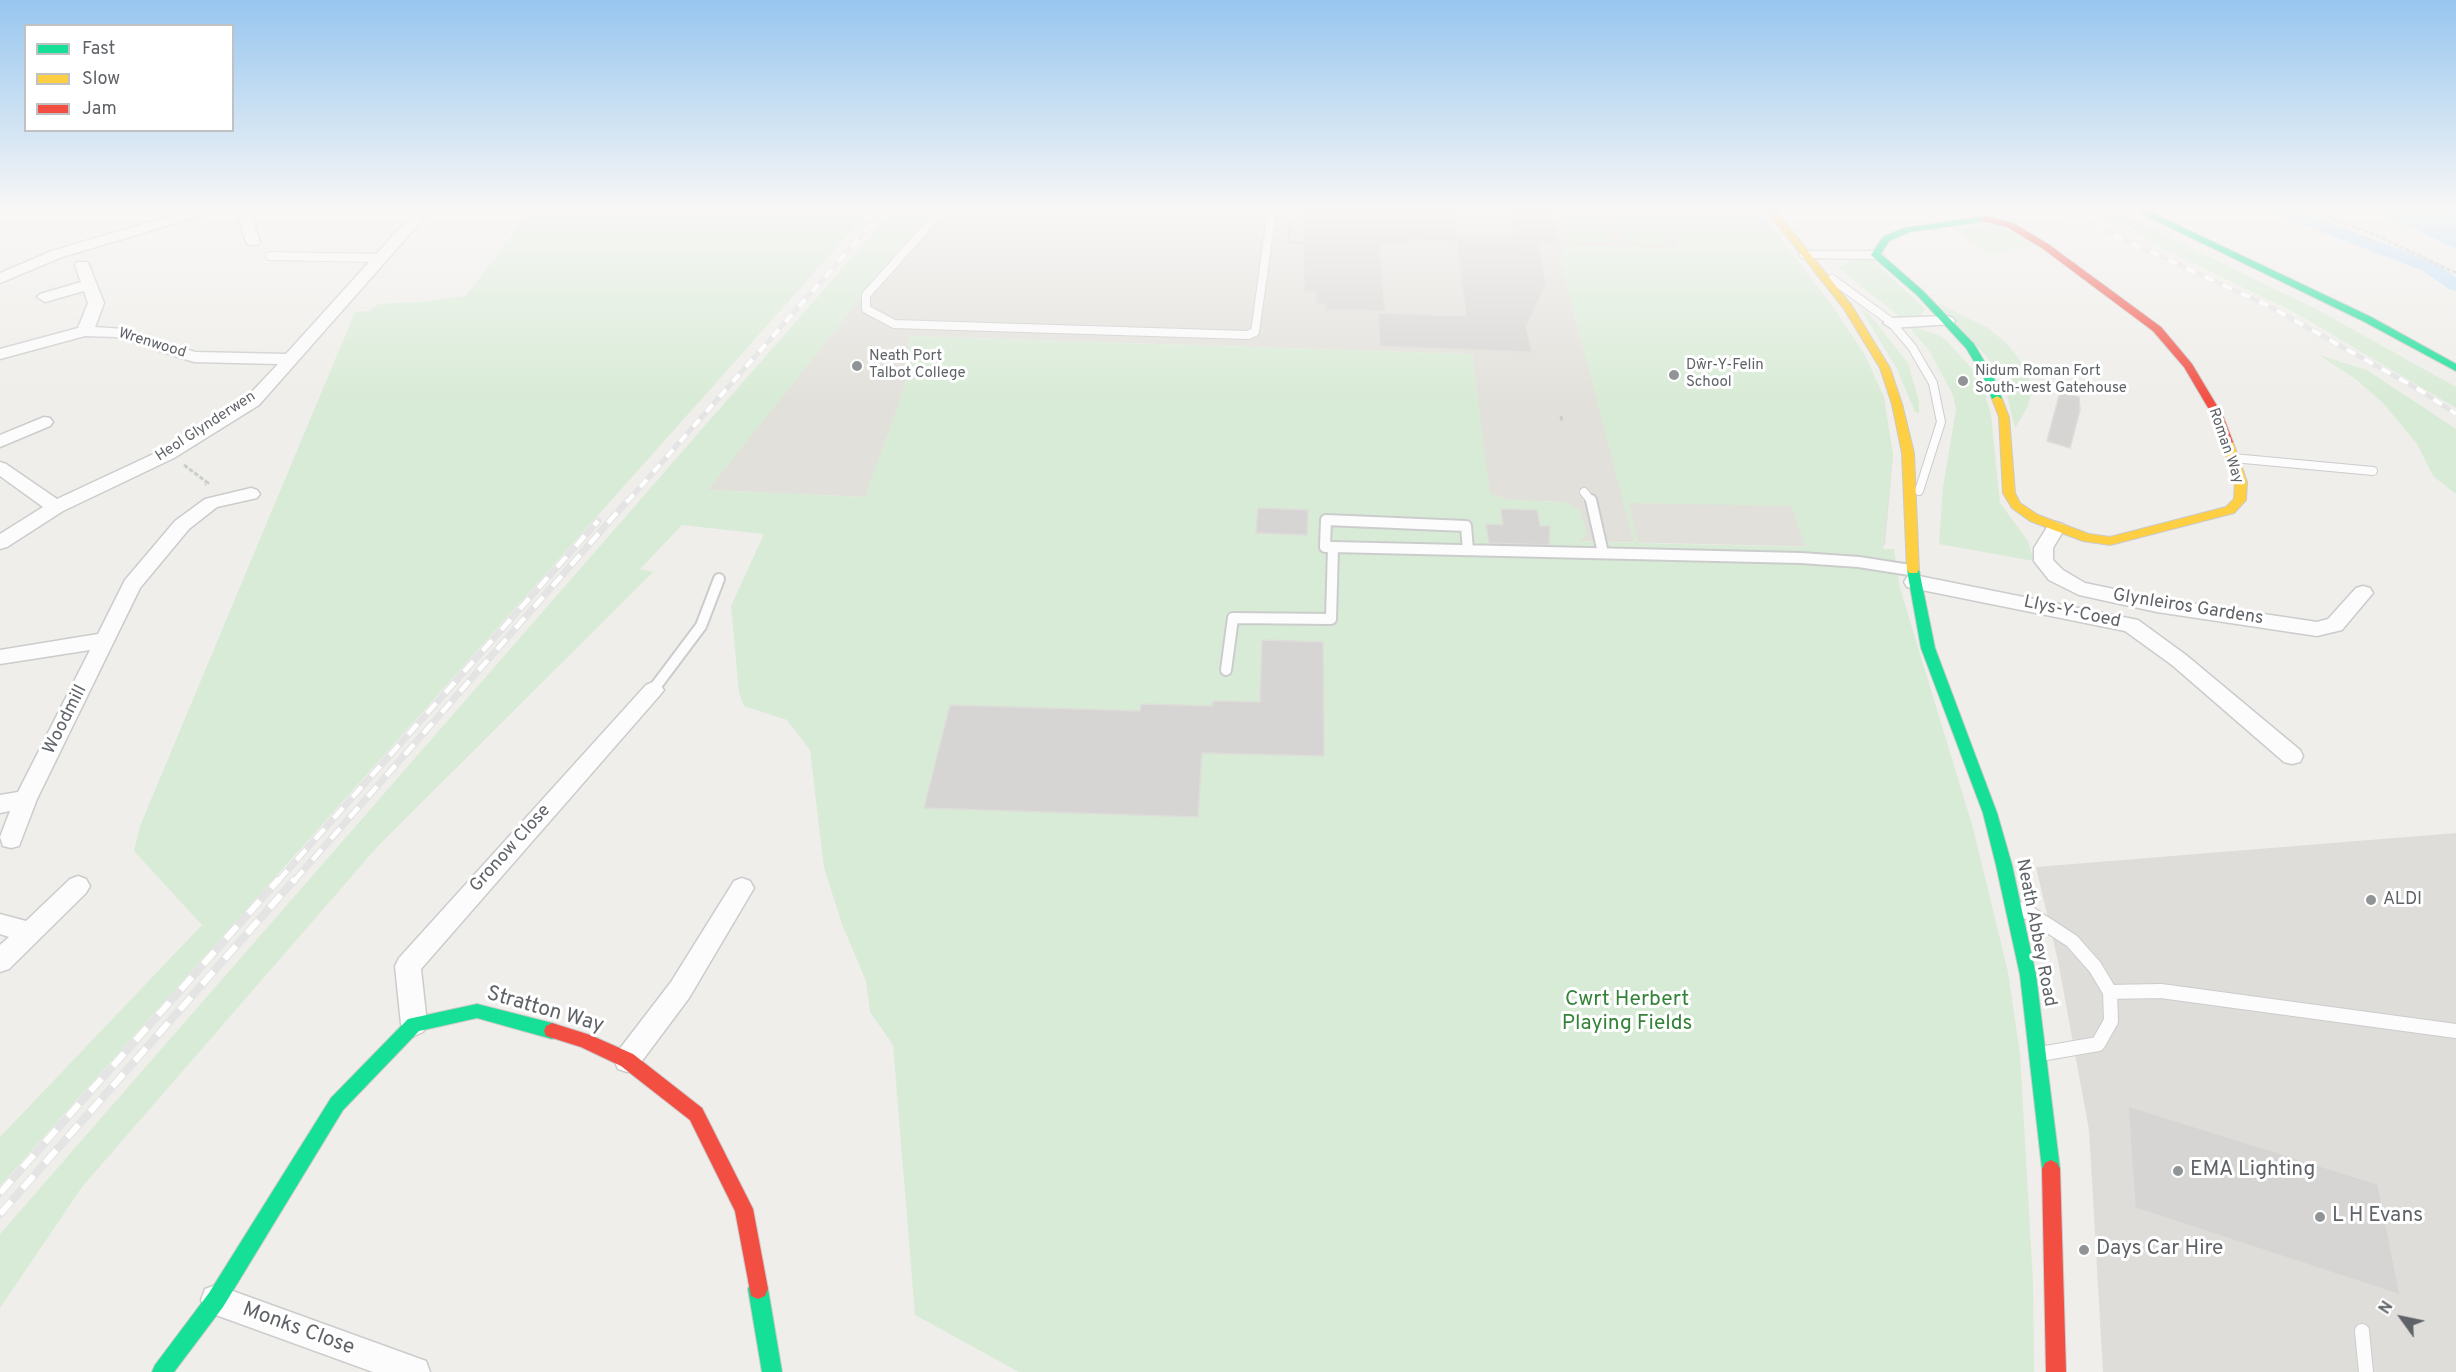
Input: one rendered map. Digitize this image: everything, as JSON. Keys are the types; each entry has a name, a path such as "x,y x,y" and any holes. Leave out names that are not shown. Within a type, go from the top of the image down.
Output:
{"main road":[{"name":"Neath Abbey Road","path":"1819,274 1848,308 1885,368 1897,404 1908,453 1914,576 1928,648 1990,813 2013,902 2028,975 2040,1055 2051,1157 2056,1372"},
{"name":"Roman Way","path":"1898,274 1920,293 1970,346 1988,376 2004,417 2009,493 2016,505 2034,518 2087,538 2110,541 2230,510 2240,500 2241,482 2212,406 2188,366 2157,329 2083,274"},
{"path":"2273,274 2356,314 2456,369"},
{"path":"2341,291 2394,318"},
{"name":"Stratton Way","path":"414,1024 477,1011 584,1040 627,1060 696,1114 744,1209 772,1372"},
{"path":"162,1372 216,1300 337,1104 414,1024"}],"street":[{"path":"85,332 96,303 86,274"},
{"name":"Heol Glynderwen","path":"0,543 56,507 168,454 253,401 366,274"},
{"path":"45,297 90,284"},
{"path":"1891,323 1947,321"},
{"name":"Wrenwood","path":"0,354 85,332 118,332 194,357 291,359"},
{"path":"0,442 44,422"},
{"path":"0,468 56,507"},
{"name":"Woodmill","path":"11,839 26,799 132,585 203,497 251,494"},
{"name":"Glynleiros Gardens","path":"2056,528 2043,548 2044,561 2056,575 2079,588 2157,605 2317,629 2336,625 2363,593"},
{"name":"Llys-Y-Coed","path":"1914,576 2131,625 2179,660 2292,756"},
{"path":"0,657 106,640"},
{"name":"Gronow Close","path":"414,1024 408,966 653,690"},
{"path":"0,804 26,799"},
{"path":"0,961 78,886"},
{"path":"627,1060 680,990 742,888"},
{"path":"0,924 29,932"},
{"name":"Monks Close","path":"216,1300 415,1372"}],"lane":[{"path":"885,274 866,295 866,309 894,324 1248,335 1255,332 1263,274"},
{"name":"Neath Abbey Road","path":"1823,274 1850,290 1891,323 1912,347 1933,383 1941,422 1912,514"},
{"path":"2233,458 2373,471"},
{"path":"1584,492 1593,503 1603,553"},
{"path":"1468,550 1466,526 1326,520 1325,547 1801,558 1859,561 1914,576"},
{"path":"1226,670 1233,618 1331,619 1334,547"},
{"path":"653,690 701,626 719,579"},
{"path":"2013,902 2072,941 2095,967 2110,992 2111,1021 2098,1044 2040,1055"},
{"path":"2110,992 2173,993 2456,1031"},
{"path":"2362,1330 2366,1372"}],"path":[{"path":"1561,416 1562,422"},
{"path":"168,454 208,483 203,497"}],"shaded area":[{"name":"Dŵr-Y-Felin School","path":"880,274 1808,274 1834,308 1893,455 1885,545 1862,548 1578,541 1564,502 1509,500 1489,494 1472,354 909,336 905,386 866,497 707,490"},
{"path":"2456,833 2456,1372 2103,1372 2089,1130 2058,961 2036,867"}],"green space":[{"path":"483,274 813,274 0,1186 0,1137 202,925 134,851 140,826 355,312 370,311 378,304 421,302 466,296"},
{"name":"Cwrt Herbert Playing Fields","path":"837,274 880,274 708,490 865,497 905,386 909,336 1472,354 1490,494 1509,500 1564,502 1579,509 1586,529 1585,537 1579,541 1634,543 1564,274 1808,274 1865,355 1884,397 1893,455 1883,549 1894,549 1900,588 1973,828 2008,972 2020,1054 2033,1281 2034,1372 1019,1372 915,1315 893,1045 870,1012 866,981 842,924 824,868 810,750 787,720 744,706 739,693 731,606 764,534 682,525 640,569 653,572 378,846 82,1187 0,1308 0,1234","holes":["1628,503 1791,506 1806,547 1639,543"]},
{"path":"1846,274 1888,274 1925,309 1917,319 1901,318"},
{"path":"2215,274 2245,274 2318,310 2456,387 2456,408 2294,312"},
{"path":"1938,303 1990,329 2009,346 2027,370 2032,391 2028,406 2015,428 2004,383 1993,364"},
{"path":"1860,308 1870,315 1908,363 1919,401 1919,413 1915,412 1897,369"},
{"path":"1914,327 1939,335 1948,342 1971,368 1983,386 1991,415 2000,503 2028,541 2034,561 1939,544 1943,487 1956,410 1953,395 1930,352 1910,328"},
{"path":"2319,355 2367,370 2456,429 2456,494 2433,476 2417,444 2383,403 2357,380"}],"building":[{"path":"1304,274 1382,274 1385,311 1326,310 1326,304 1316,304 1316,292 1304,292"},
{"path":"1461,274 1544,274 1546,284 1526,327 1532,352 1380,346 1378,313 1466,316"},
{"path":"2060,392 2079,397 2080,410 2070,448 2047,441"},
{"path":"1258,508 1308,510 1307,535 1256,533"},
{"path":"1501,509 1537,510 1540,526 1550,526 1549,545 1489,543 1486,524 1503,525"},
{"path":"1262,640 1323,642 1324,756 1202,753 1198,817 924,808 950,705 1140,711 1141,704 1212,706 1213,701 1260,702"},
{"path":"2128,1106 2378,1184 2400,1295 2135,1208"}],"waterway":[{"path":"2440,274 2456,285"}],"railway":[{"path":"627,502 828,274"},
{"path":"2199,274 2267,305 2418,389 2456,414"},
{"path":"294,881 628,500"},
{"path":"278,881 598,521"},
{"path":"0,1193 279,879"},
{"path":"0,1214 295,879"}],"traffic: fast":[{"path":"1898,274 1920,293 1970,346 1988,376 1997,399"},
{"path":"2273,274 2367,319 2456,368"},
{"path":"1913,570 1928,648 1990,813 2004,865 2028,975 2051,1169"},
{"path":"162,1372 216,1300 337,1104 414,1024 477,1011 552,1031"},
{"path":"758,1289 772,1372"}],"traffic: slow":[{"path":"1821,274 1848,308 1885,368 1897,404 1908,453 1913,570"},
{"path":"1997,399 2004,417 2009,493 2016,505 2034,518 2087,538 2110,541 2230,510 2240,500 2241,482 2227,442"}],"traffic: jam":[{"path":"2083,274 2157,329 2188,366 2218,416 2227,442"},
{"path":"552,1031 584,1040 627,1060 696,1114 744,1209 758,1289"},
{"path":"2051,1169 2056,1372"}],"place":[{"name":"Neath Port Talbot College","path":"857,366"},
{"name":"Dŵr-Y-Felin School","path":"1674,375"},
{"name":"Nidum Roman Fort South-west Gatehouse","path":"1963,381"},
{"name":"ALDI","path":"2371,900"},
{"name":"EMA Lighting","path":"2178,1171"},
{"name":"L H Evans","path":"2320,1217"},
{"name":"Days Car Hire","path":"2084,1250"}]}
